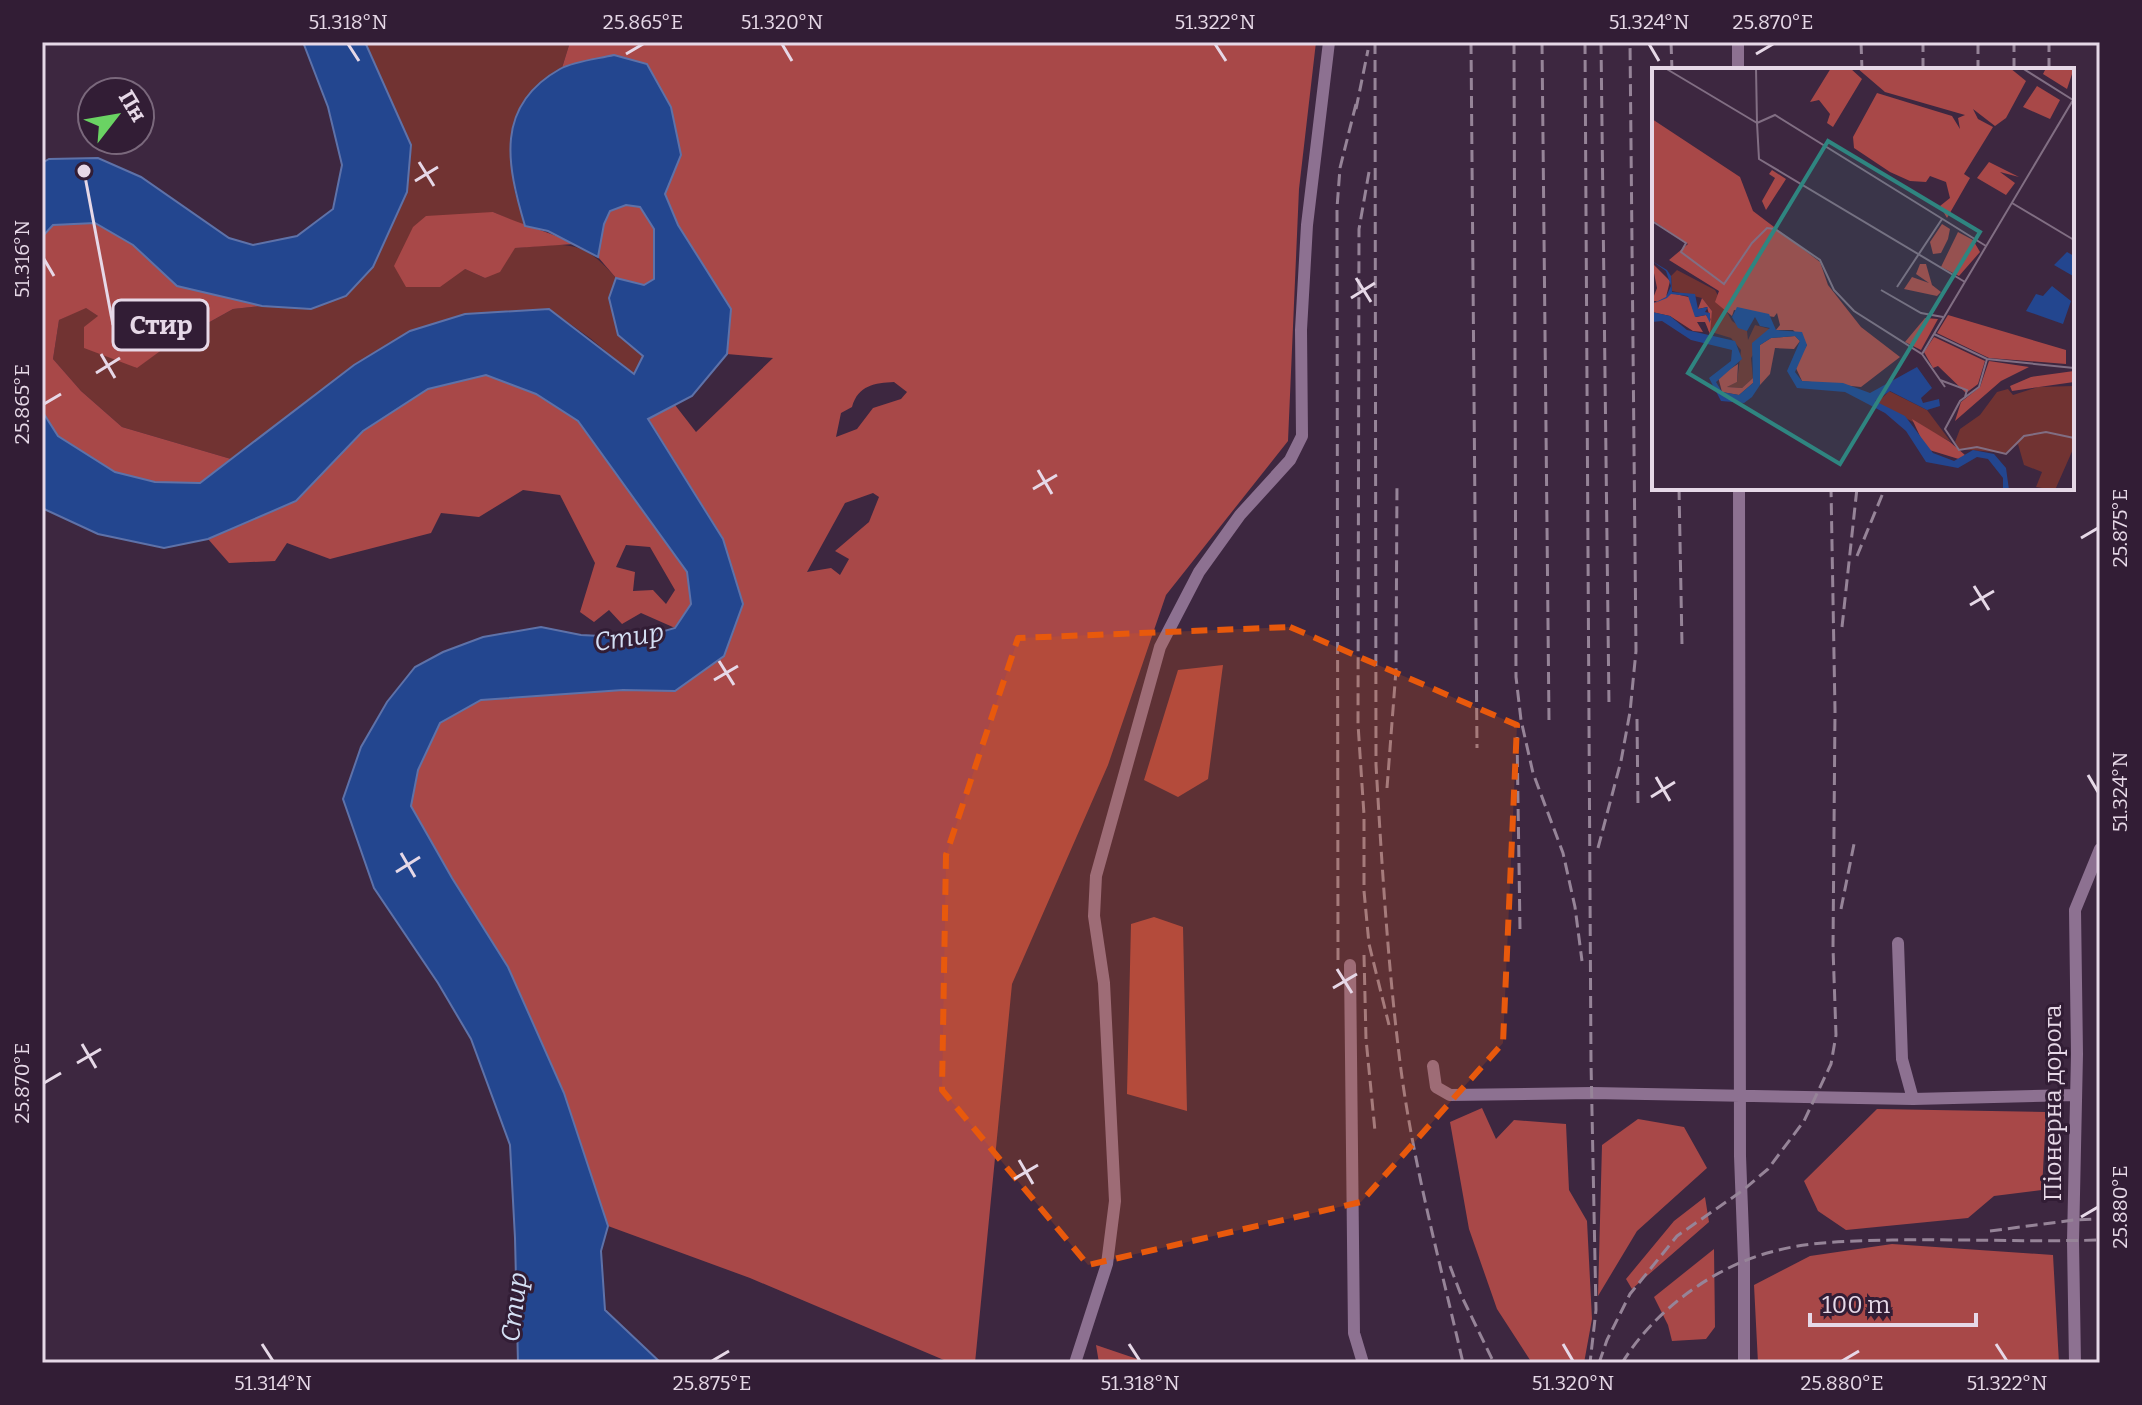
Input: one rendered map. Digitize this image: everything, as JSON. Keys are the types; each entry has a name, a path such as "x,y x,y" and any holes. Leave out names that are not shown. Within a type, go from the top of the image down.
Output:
{"street":[{"path":"1075,1363 1107,1264 1115,1201 1104,983 1094,916 1096,876 1160,647 1199,572 1240,515 1290,460 1302,436 1301,330 1307,225 1329,42"},
{"path":"1738,42 1738,68"},
{"path":"1739,490 1740,1096 1744,1363"},
{"name":"Піонерна дорога","path":"2075,1363 2075,910 2100,849"},
{"path":"1898,943 1902,1059 1913,1099"},
{"path":"1350,965 1354,1333 1363,1363"},
{"path":"1433,1066 1436,1087 1450,1095 1592,1093 1913,1099 2076,1095"}],"highlighted area":[{"path":"1290,627 1517,725 1503,1043 1361,1202 1088,1265 942,1090 946,855 1018,638"}],"shaded area":[{"path":"365,42 570,42 562,68 533,89 514,189 525,226 493,212 465,269 485,278 514,248 571,246 592,255 616,278 609,298 643,356 633,374 549,309 465,314 410,331 354,365 231,459 122,427 81,391 53,359 59,320 85,307 98,316 136,368 170,344 233,309 262,306 311,309 373,267 407,192 411,145"},
{"path":"570,42 1316,42 1299,189 1288,441 1166,595 1108,765 1012,984 975,1363 951,1363 750,1278 608,1226 564,1093 508,967 411,806 418,770 440,722 481,700 623,690 675,691 723,538 648,418 675,405 696,432 773,358 727,354 731,309 678,225 665,194 681,154 614,55 562,68","holes":["894,382 907,392 901,399 873,408 857,429 836,437 841,413 852,407 858,394 874,385","873,493 879,497 869,522 835,551 849,559 840,575 831,568 807,572 845,503"]},
{"path":"626,205 640,207 654,229 654,279 645,285 616,278 598,257 604,224 610,211"},
{"path":"493,212 574,244 515,248 500,272 485,278 465,269 440,287 406,287 394,266 413,227 426,216"},
{"path":"95,223 133,245 177,286 262,306 233,309 170,344 137,368 84,348 84,327 98,316 86,308 59,320 53,359 81,391 122,427 231,459 200,483 155,482 115,472 58,436 42,411 42,237 53,225"},
{"path":"486,375 536,394 578,421 687,572 691,604 675,628 641,613 622,624 609,610 594,622 580,612 595,563 560,495 523,490 479,517 441,513 431,533 330,559 287,543 275,561 229,563 208,539 296,501 363,431 428,389","holes":["626,545 650,547 675,590 666,604 653,590 633,591 635,572 616,567"]},
{"path":"1223,665 1208,779 1178,797 1144,780 1178,670"},
{"path":"1154,917 1183,927 1187,1111 1127,1094 1131,924"},
{"path":"1482,1108 1496,1139 1514,1120 1566,1124 1569,1190 1587,1221 1592,1319 1584,1363 1532,1363 1497,1309 1469,1229 1450,1122"},
{"path":"1877,1109 2046,1112 2042,1190 1994,1196 1968,1218 1846,1230 1818,1211 1804,1181"},
{"path":"1638,1119 1684,1127 1707,1168 1637,1231 1598,1296 1602,1145"},
{"path":"1705,1197 1709,1222 1632,1289 1626,1279 1674,1221"},
{"path":"1892,1244 2053,1255 2059,1363 1758,1363 1754,1285 1810,1256"},
{"path":"1714,1249 1715,1327 1706,1339 1672,1341 1654,1297"},
{"path":"1096,1345 1149,1363 1099,1363"}],"water":[{"path":"303,42 365,42 411,145 407,192 373,267 346,296 311,309 262,306 177,286 133,245 95,223 53,225 42,237 42,163 49,159 98,158 141,177 229,238 253,245 297,236 333,209 342,165 328,107"},
{"name":"Стир","path":"614,55 647,64 671,107 681,155 665,194 678,225 731,309 727,354 692,396 648,419 723,539 743,604 724,656 675,691 623,690 481,700 440,723 418,770 411,806 508,967 564,1093 608,1226 601,1251 605,1310 661,1363 518,1363 510,1145 471,1039 438,983 374,888 343,799 361,747 387,702 415,667 443,652 483,637 541,627 581,635 640,638 675,628 691,604 687,572 578,421 536,394 486,375 428,389 363,431 296,501 208,539 164,548 98,534 42,508 42,411 58,436 115,472 155,482 200,483 354,365 410,331 465,314 549,309 634,374 643,356 618,335 609,298 616,278 644,285 654,279 654,229 640,207 626,205 610,211 604,224 598,257 548,231 525,226 511,159 515,119 524,101 539,84 566,66"}],"railway":[{"path":"1375,42 1376,765 1383,879 1392,994 1406,1107 1463,1363"},
{"path":"1471,42 1477,748"},
{"path":"1514,42 1516,677 1521,720 1533,773 1563,853 1575,907 1582,961"},
{"path":"1542,42 1549,720"},
{"path":"1585,42 1591,1062 1596,1310 1590,1363"},
{"path":"1601,42 1609,706"},
{"path":"1598,848 1621,761 1636,651 1630,42"},
{"path":"1671,42 1672,68"},
{"path":"1861,42 1862,68"},
{"path":"1923,42 1923,68"},
{"path":"1978,42 1978,68"},
{"path":"2014,42 2014,68"},
{"path":"2049,42 2049,68"},
{"path":"1356,109 1368,50"},
{"path":"1338,960 1337,208 1340,168 1357,100"},
{"path":"1369,172 1359,229 1358,724 1369,944 1389,1025"},
{"path":"1387,788 1396,670 1397,483"},
{"path":"1679,490 1682,645"},
{"path":"1599,1363 1630,1294 1677,1236 1768,1169 1804,1121 1831,1064 1836,1035 1831,490"},
{"path":"1842,627 1857,490"},
{"path":"1857,556 1884,490"},
{"path":"1637,719 1638,807"},
{"path":"1517,737 1520,929"},
{"path":"1841,909 1855,839"},
{"path":"1364,955 1366,1039 1375,1131"},
{"path":"1990,1231 2100,1219"},
{"path":"1622,1363 1650,1326 1686,1294 1728,1268 1786,1248 1862,1241 2100,1240"},
{"path":"1450,1266 1494,1363"}],"place":[{"name":"Стир","path":"84,171"}]}
